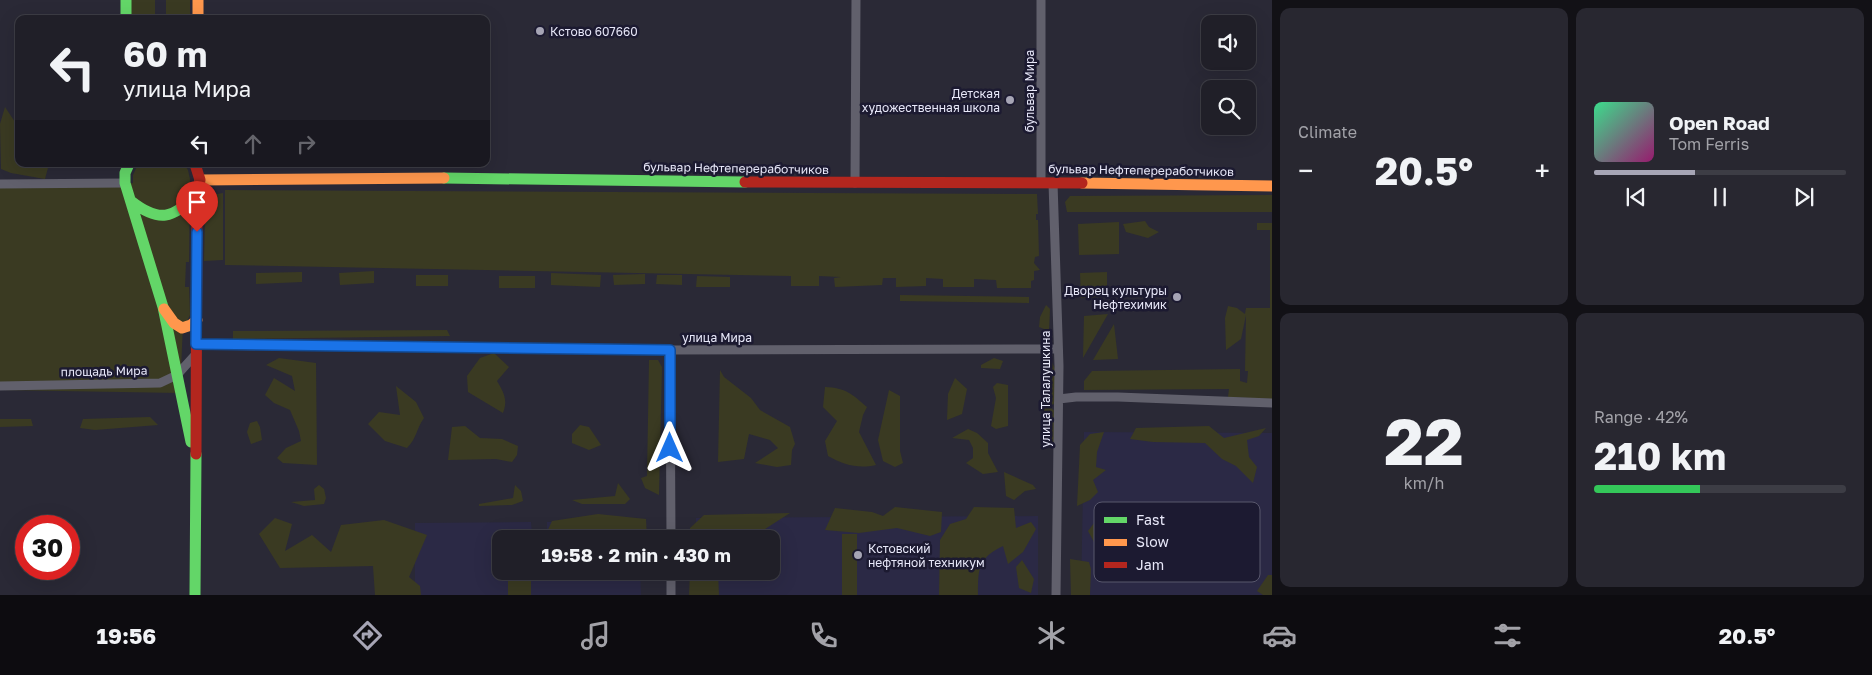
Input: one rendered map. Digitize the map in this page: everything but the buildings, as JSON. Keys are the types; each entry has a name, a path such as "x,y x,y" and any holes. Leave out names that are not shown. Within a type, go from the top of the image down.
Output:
{"street":[{"path":"126,0 126,15"},
{"path":"198,0 198,15"},
{"path":"855,183 856,0"},
{"name":"бульвар Мира","path":"1041,182 1042,0"},
{"path":"195,595 197,194 200,180 197,167"},
{"path":"0,184 126,171 131,201 163,307 197,467"},
{"name":"бульвар Нефтепереработчиков","path":"200,180 402,177 855,183 1041,182 1272,186"},
{"name":"улица Талалушкина","path":"1053,183 1059,399 1056,595"},
{"path":"131,201 145,213 159,216 174,214 186,207 197,194"},
{"path":"163,307 171,321 181,328 186,328 197,320"},
{"name":"улица Мира","path":"196,349 1058,349"},
{"name":"площадь Мира","path":"0,386 160,383 177,375 196,349"},
{"path":"670,350 671,530"},
{"path":"1059,399 1118,397 1272,403"},
{"path":"671,580 671,595"}],"shaded area":[{"path":"129,0 155,0 155,15 129,15"},
{"path":"166,0 190,0 190,15 166,15"},
{"path":"5,107 15,122 15,167 48,167 45,179 11,173 1,169 0,124"},
{"path":"137,167 186,167 190,179 189,262 186,262 185,287 189,287 190,315 186,323 183,324 180,393 0,390 0,186 133,183 133,175"},
{"path":"225,190 1037,194 1038,214 1036,214 1036,220 1038,220 1039,256 1035,257 1034,263 1040,270 1034,271 1034,280 1031,281 1031,288 997,288 996,280 974,279 974,287 943,287 943,279 926,278 926,286 896,287 896,278 883,278 882,285 835,287 834,278 841,277 819,276 819,286 791,286 791,276 225,265"},
{"path":"223,193 223,260 204,261 205,219 208,198 212,195"},
{"path":"1272,195 1272,212 1067,212 1065,202 1070,196"},
{"path":"1145,221 1149,227 1159,232 1148,238 1126,232 1123,224"},
{"path":"1119,222 1119,254 1079,255 1078,224"},
{"path":"1257,223 1272,223 1272,399 1228,397 1229,389 1084,390 1084,381 1092,371 1240,369 1240,381 1247,383 1248,371 1245,371 1246,315 1241,339 1226,350 1225,318 1228,306 1237,308 1245,314 1246,308 1270,308 1270,230 1257,230"},
{"path":"374,271 374,283 340,285 339,273"},
{"path":"302,272 302,282 256,284 256,273"},
{"path":"1107,272 1107,297 1081,298 1080,273"},
{"path":"551,273 601,275 600,287 551,285"},
{"path":"645,274 645,284 614,285 613,275"},
{"path":"416,275 448,275 448,286 416,286"},
{"path":"657,275 682,275 682,285 656,284"},
{"path":"499,276 535,276 535,288 499,288"},
{"path":"697,276 730,277 730,287 696,287"},
{"path":"900,295 1029,297 1029,303 900,301"},
{"path":"1046,305 1050,309 1049,331 1039,327 1040,317"},
{"path":"1108,314 1083,358 1084,316"},
{"path":"1114,324 1118,359 1093,360"},
{"path":"447,330 450,336 233,339 233,331"},
{"path":"494,353 509,367 497,381 504,397 503,413 468,392 467,376 480,358"},
{"path":"279,358 316,363 317,465 283,463 277,458 286,448 301,441 290,410 274,403 265,395 274,378 295,391 292,376 266,365"},
{"path":"994,358 1003,361 1000,369 981,368 981,365"},
{"path":"649,360 658,360 662,367 659,495 645,488 641,478 647,476"},
{"path":"1051,360 1056,371 1057,402 1049,407 1058,413 1054,444 1042,448 1043,366"},
{"path":"720,370 724,377 751,398 760,410 790,427 795,444 792,450 791,465 777,467 755,463 778,448 770,440 749,434 744,459 718,462"},
{"path":"955,378 967,389 962,414 947,420 948,394"},
{"path":"997,383 1008,385 1008,426 996,429 991,426 996,398 993,387"},
{"path":"396,386 416,402 424,418 413,441 407,448 385,441 368,424 379,412 400,415"},
{"path":"825,387 848,392 867,407 859,432 876,465 863,467 851,465 828,456 825,441 837,421 823,407"},
{"path":"889,390 900,396 900,451 903,463 895,467 883,461 878,440"},
{"path":"150,417 158,425 95,430 80,428 83,419"},
{"path":"0,419 31,419 33,426 0,427"},
{"path":"257,421 262,440 251,444 247,432 250,423"},
{"path":"580,425 589,427 601,445 589,450 572,443 572,434"},
{"path":"465,426 480,438 502,439 518,446 517,455 512,462 496,459 448,460 452,427"},
{"path":"1209,426 1224,438 1266,428 1259,436 1247,440 1249,457 1257,467 1253,483 1236,466 1222,459 1205,443 1153,442 1130,439 1136,428"},
{"path":"968,429 977,433 988,443 988,453 998,472 983,474 966,463 973,458 973,448 969,440 952,438"},
{"path":"1084,432 1272,433 1272,595 1081,595"},
{"path":"1104,432 1097,452 1096,467 1106,470 1093,480 1098,492 1090,500 1077,506 1080,445 1090,434"},
{"path":"1004,472 1033,485 1036,489 1025,491 1014,500 1006,496"},
{"path":"618,483 630,499 625,504 582,504 572,500 615,496"},
{"path":"319,485 324,489 326,498 324,504 304,506 291,502 315,500 314,489"},
{"path":"515,485 521,491 523,501 512,505 479,506 479,504 513,498"},
{"path":"895,507 942,512 941,532 930,536 897,528 859,533 825,530 835,508 872,512 883,516"},
{"path":"974,507 1014,508 1016,528 1031,522 1036,529 1023,552 1008,564 1003,546 995,550 984,560 979,571 978,595 939,595 940,540 950,524 966,519"},
{"path":"790,513 764,530 690,530 704,515"},
{"path":"598,514 646,519 647,530 548,530 552,521"},
{"name":"Кстовский нефтяной техникум","path":"1038,516 1038,595 696,595 696,580 780,580 780,530 696,530 696,518"},
{"path":"275,518 292,524 285,551 312,535 331,552 341,525 384,520 427,535 409,577 420,586 421,595 375,595 373,566 280,568 259,534"},
{"path":"640,521 640,530 547,530 547,522"},
{"path":"531,522 532,530 492,530 492,580 640,580 641,595 415,595 415,523"},
{"path":"1094,523 1094,542 1088,531"},
{"path":"842,534 857,534 857,595 842,595"},
{"path":"1070,559 1089,562 1091,569 1090,595 1071,595"},
{"path":"1022,560 1034,579 1031,593 1019,588 1016,567"},
{"path":"1268,575 1272,575 1272,595 1263,595 1257,591"},
{"path":"508,580 531,580 531,595 508,595"},
{"path":"690,580 718,580 719,595 689,595"}],"traffic: fast":[{"path":"126,0 126,15"},
{"path":"128,167 125,173 125,183 163,307 191,442"},
{"path":"444,178 745,182"},
{"path":"131,201 150,213 166,215 180,209 197,194"},
{"path":"195,595 196,454"}],"traffic: slow":[{"path":"198,0 198,15"},
{"path":"200,180 444,178"},
{"path":"1082,183 1272,186"},
{"path":"164,309 174,323 182,328 191,325 197,320"}],"traffic: jam":[{"path":"196,167 200,180 197,194 196,454"},
{"path":"745,182 1082,183"}],"place":[{"name":"Кстово 607660","path":"540,31"},
{"name":"Детская художественная школа","path":"1010,100"},
{"name":"Дворец культуры Нефтехимик","path":"1177,297"},
{"name":"Кстовский нефтяной техникум","path":"858,555"}],"route":[{"path":"197,232 196,344 670,350 670,448"}]}
